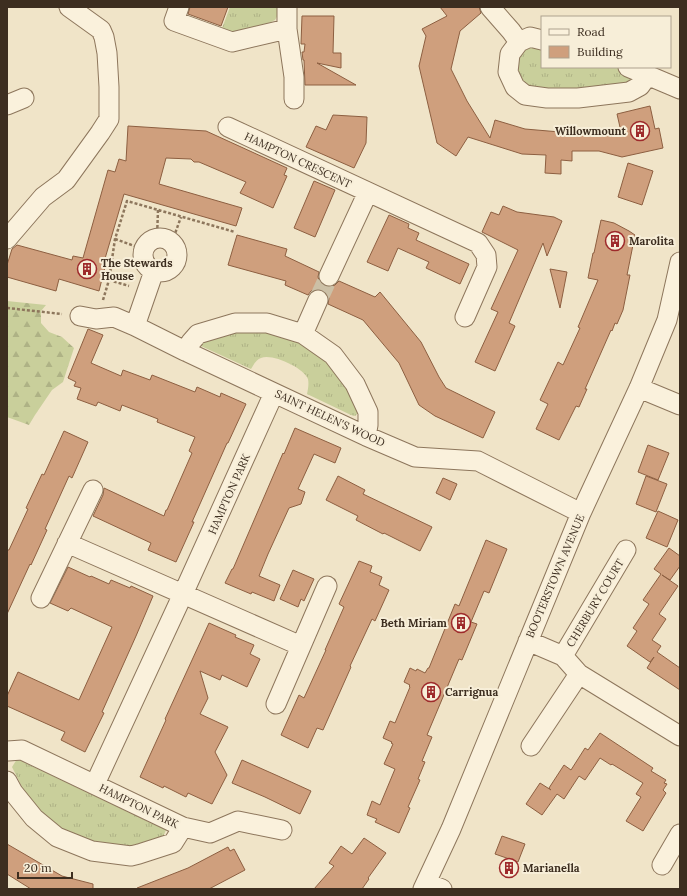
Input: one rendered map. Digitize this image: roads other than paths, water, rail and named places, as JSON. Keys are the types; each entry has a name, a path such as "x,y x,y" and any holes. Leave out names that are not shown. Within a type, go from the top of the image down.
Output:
{"street":[{"path":"7,239 43,197 66,180 100,133 108,119 108,53 104,37 101,30 69,7"},
{"path":"178,7 174,21 232,42 288,29"},
{"path":"287,7 294,77 294,99"},
{"path":"490,7 519,42"},
{"path":"541,40 530,37 519,42 510,54 508,72 515,87 525,95 547,98 578,98 629,92 640,86 648,75"},
{"path":"630,68 680,89"},
{"path":"7,106 24,98"},
{"name":"HAMPTON CRESCENT","path":"228,127 478,243 486,255 487,268 466,317"},
{"path":"329,276 368,192"},
{"path":"157,243 177,250 177,257 172,268 160,272 154,271 143,261 142,255 157,243"},
{"name":"BOOTERSTOWN AVENUE","path":"430,887 451,829 581,513 639,388 667,320 680,262"},
{"path":"135,326 154,271"},
{"path":"303,334 318,300"},
{"name":"SAINT HELEN'S WOOD","path":"88,318 114,317 366,436 415,457 478,460 581,513"},
{"path":"185,351 198,334 235,323 267,323 303,334 333,356 355,384 368,412 366,436"},
{"path":"639,388 680,405"},
{"name":"HAMPTON PARK","path":"95,784 184,594 274,393"},
{"path":"41,598 94,490"},
{"path":"68,543 301,646"},
{"name":"CHERBURY COURT","path":"563,656 626,550"},
{"path":"276,704 327,586"},
{"name":"CHERBURY COURT","path":"528,641 563,656 579,674 680,736"},
{"path":"531,746 579,674"},
{"name":"HAMPTON PARK","path":"7,751 22,750 184,827 210,832 238,822 282,830"},
{"name":"HAMPTON PARK","path":"7,781 13,792 34,818 57,837 92,851 131,856 139,854 173,843 184,827"},
{"path":"662,865 680,834"}],"tunnel":[{"path":"318,300 329,276"}],"place":[{"name":"Willowmount","path":"640,131"},
{"name":"Marolita","path":"615,241"},
{"name":"The Stewards House","path":"87,269"},
{"name":"Beth Miriam","path":"461,623"},
{"name":"Carrignua","path":"431,692"},
{"name":"Marianella","path":"509,868"}]}
